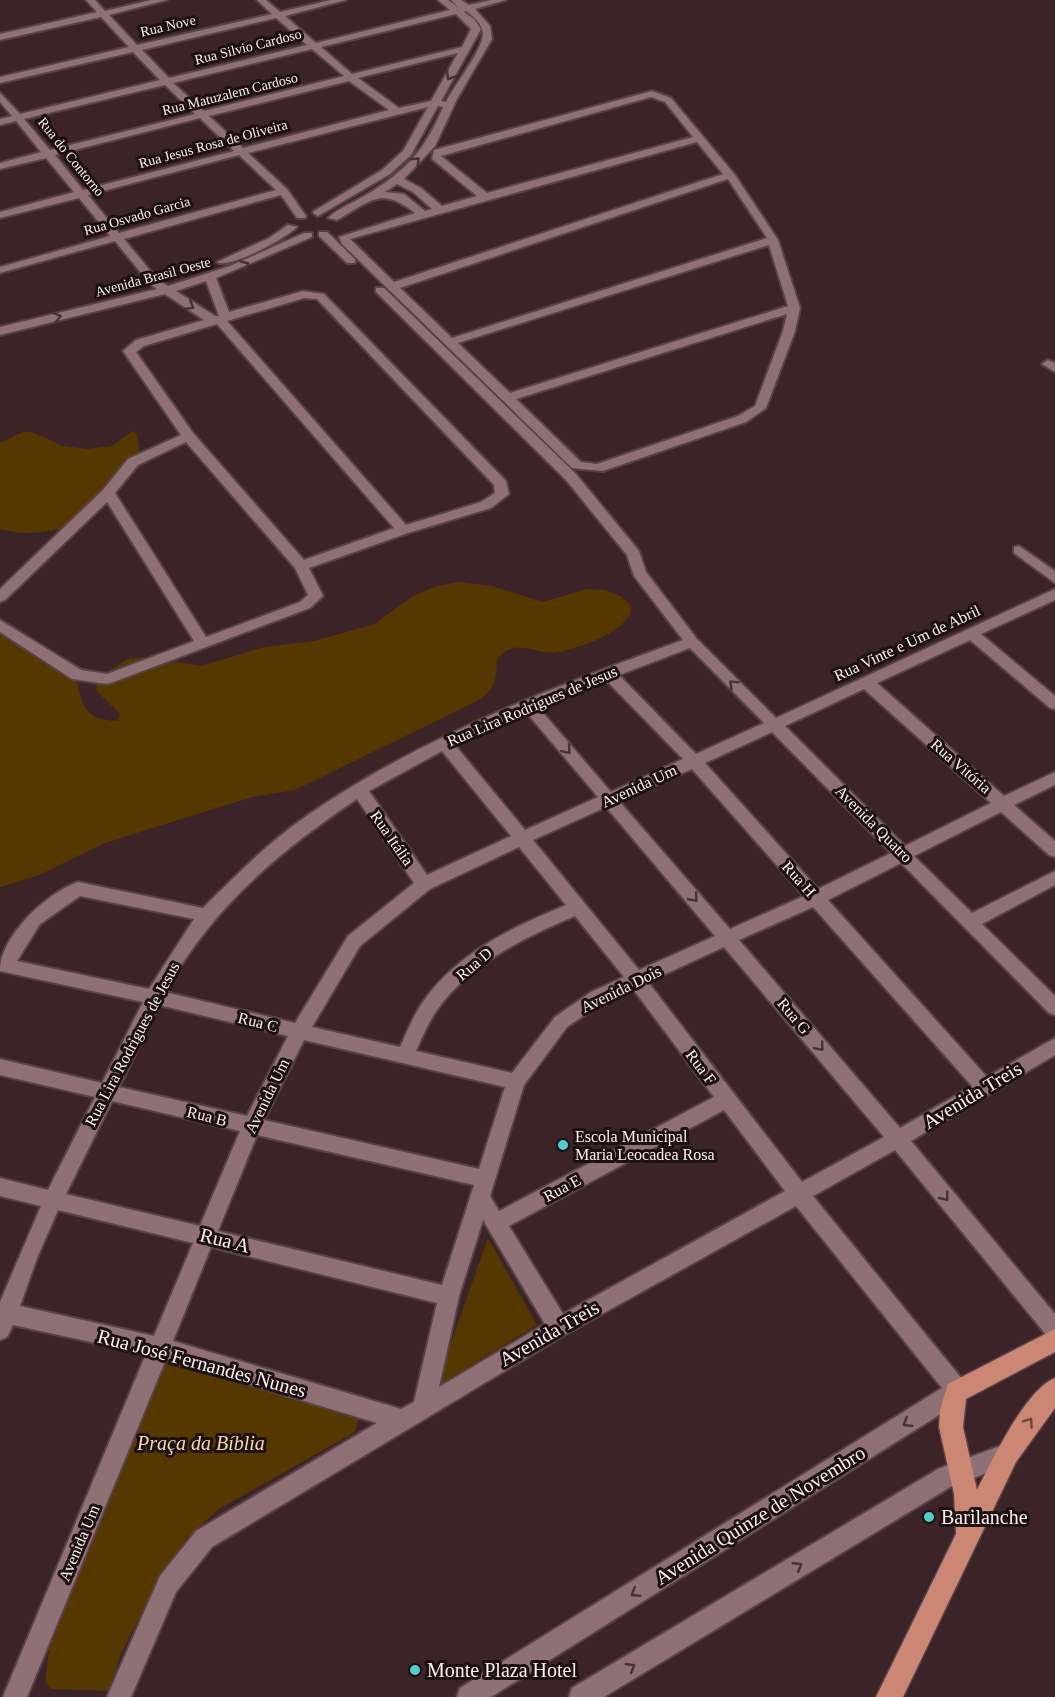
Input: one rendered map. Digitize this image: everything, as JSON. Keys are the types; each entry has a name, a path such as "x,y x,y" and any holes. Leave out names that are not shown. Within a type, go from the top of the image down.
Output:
{"main road":[{"name":"Avenida Quinze de Novembro","path":"957,1392 1055,1340"},
{"path":"889,1697 1008,1454 1027,1424 1055,1389"},
{"path":"957,1392 950,1409 949,1422 969,1498 970,1512 963,1548"}],"street":[{"path":"90,0 166,81 204,114 283,191 301,216 318,213 386,172 414,144 476,28 455,0"},
{"path":"0,37 144,0"},
{"path":"0,32 163,0"},
{"path":"261,0 351,77 397,111"},
{"name":"Rua Nove","path":"0,80 342,0"},
{"path":"318,213 333,218 374,195 426,152 444,120 449,105 487,39 487,25 442,0"},
{"name":"Rua Silvio Cardoso","path":"0,122 502,0"},
{"name":"Rua Matuzalem Cardoso","path":"0,166 467,48"},
{"path":"486,198 436,157 438,152 652,94 668,100 730,175 773,240 794,308 789,331 760,408 742,418 598,468 577,465 346,242 344,237 423,214 486,198 699,138"},
{"name":"Rua do Contorno","path":"0,96 20,117 154,282 166,291 219,319"},
{"name":"Rua Jesus Rosa de Oliveira","path":"0,215 241,150 397,111 434,103 449,105"},
{"path":"386,172 417,190 440,210"},
{"path":"392,286 730,175"},
{"name":"Rua Osvado Garcia","path":"0,270 283,191"},
{"path":"374,195 400,196 423,214"},
{"name":"Avenida Brasil Oeste","path":"0,319 199,271 273,240 292,227 293,221 301,216"},
{"path":"292,227 297,232 308,235 323,234 336,225 333,218"},
{"name":"Avenida Quatro","path":"323,234 571,477 634,554 639,573 692,642 905,854 1055,1008"},
{"name":"Avenida Brasil Oeste","path":"0,331 211,278 268,256 308,235"},
{"path":"450,342 773,240"},
{"path":"211,278 219,319 403,530"},
{"path":"0,625 77,675 91,679 108,679 305,605 316,596 301,566 188,436 129,351 140,343 303,294 320,296 501,484 502,494 486,505 403,530 301,566"},
{"path":"508,398 794,308"},
{"path":"0,597 108,493 133,462 188,436"},
{"path":"108,493 203,643"},
{"path":"1019,550 1055,578"},
{"name":"Rua Vinte e Um de Abril","path":"774,725 1055,594"},
{"path":"971,633 1055,704"},
{"name":"Rua Lira Rodrigues de Jesus","path":"2,1318 52,1200 154,997 206,915 272,852 360,791 444,742 528,706 692,642"},
{"name":"Rua H","path":"609,674 694,761 985,1088"},
{"name":"Rua Vitória","path":"866,682 1055,851"},
{"name":"Rua G","path":"528,706 898,1139 1055,1330"},
{"name":"Avenida Um","path":"15,1697 208,1236 251,1127 299,1032 354,941 424,884 774,725"},
{"name":"Rua F","path":"444,742 637,981 725,1100 957,1392"},
{"name":"Avenida Dois","path":"423,1407 448,1296 516,1082 561,1022 597,997 637,981 816,898 1055,778"},
{"name":"Rua Itália","path":"360,791 424,884"},
{"path":"971,922 1055,878"},
{"path":"2,964 34,919 78,889 206,915"},
{"name":"Rua D","path":"404,1057 431,1004 476,958 534,926 576,908"},
{"name":"Rua C","path":"2,964 154,997 516,1082"},
{"name":"Avenida Treis","path":"119,1697 168,1584 204,1539 559,1327 798,1192 898,1139 1055,1046"},
{"name":"Rua B","path":"0,1067 251,1127 482,1188"},
{"name":"Rua E","path":"494,1224 725,1100"},
{"name":"Rua A","path":"0,1187 448,1296"},
{"path":"482,1188 494,1224 559,1327"},
{"name":"Rua José Fernandes Nunes","path":"2,1318 160,1347 402,1420"},
{"name":"Avenida Quinze de Novembro","path":"469,1697 957,1392"},
{"path":"581,1697 960,1470 1008,1454"}],"green space":[{"path":"133,431 137,434 140,455 100,506 98,513 62,528 38,533 0,529 0,443 23,432 32,432 63,446 87,449 112,446"},
{"path":"458,582 492,586 543,602 587,589 605,590 622,597 631,606 631,613 626,621 609,634 577,647 558,652 525,648 510,649 497,660 494,682 490,691 481,699 295,790 252,797 105,843 39,875 0,887 0,623 67,668 77,683 86,708 92,715 118,721 120,714 96,690 99,677 128,659 147,657 201,666 264,647 314,641 375,624 411,597 434,587"},
{"path":"488,1238 537,1325 439,1385 440,1374"},
{"name":"Praça da Bíblia","path":"165,1364 352,1414 358,1420 355,1432 219,1509 185,1540 154,1588 120,1656 110,1691 51,1689 45,1682 52,1626 159,1370"}],"place":[{"name":"Escola Municipal Maria Leocadea Rosa","path":"563,1145"},
{"name":"Barilanche","path":"929,1517"},
{"name":"Monte Plaza Hotel","path":"415,1670"}]}
